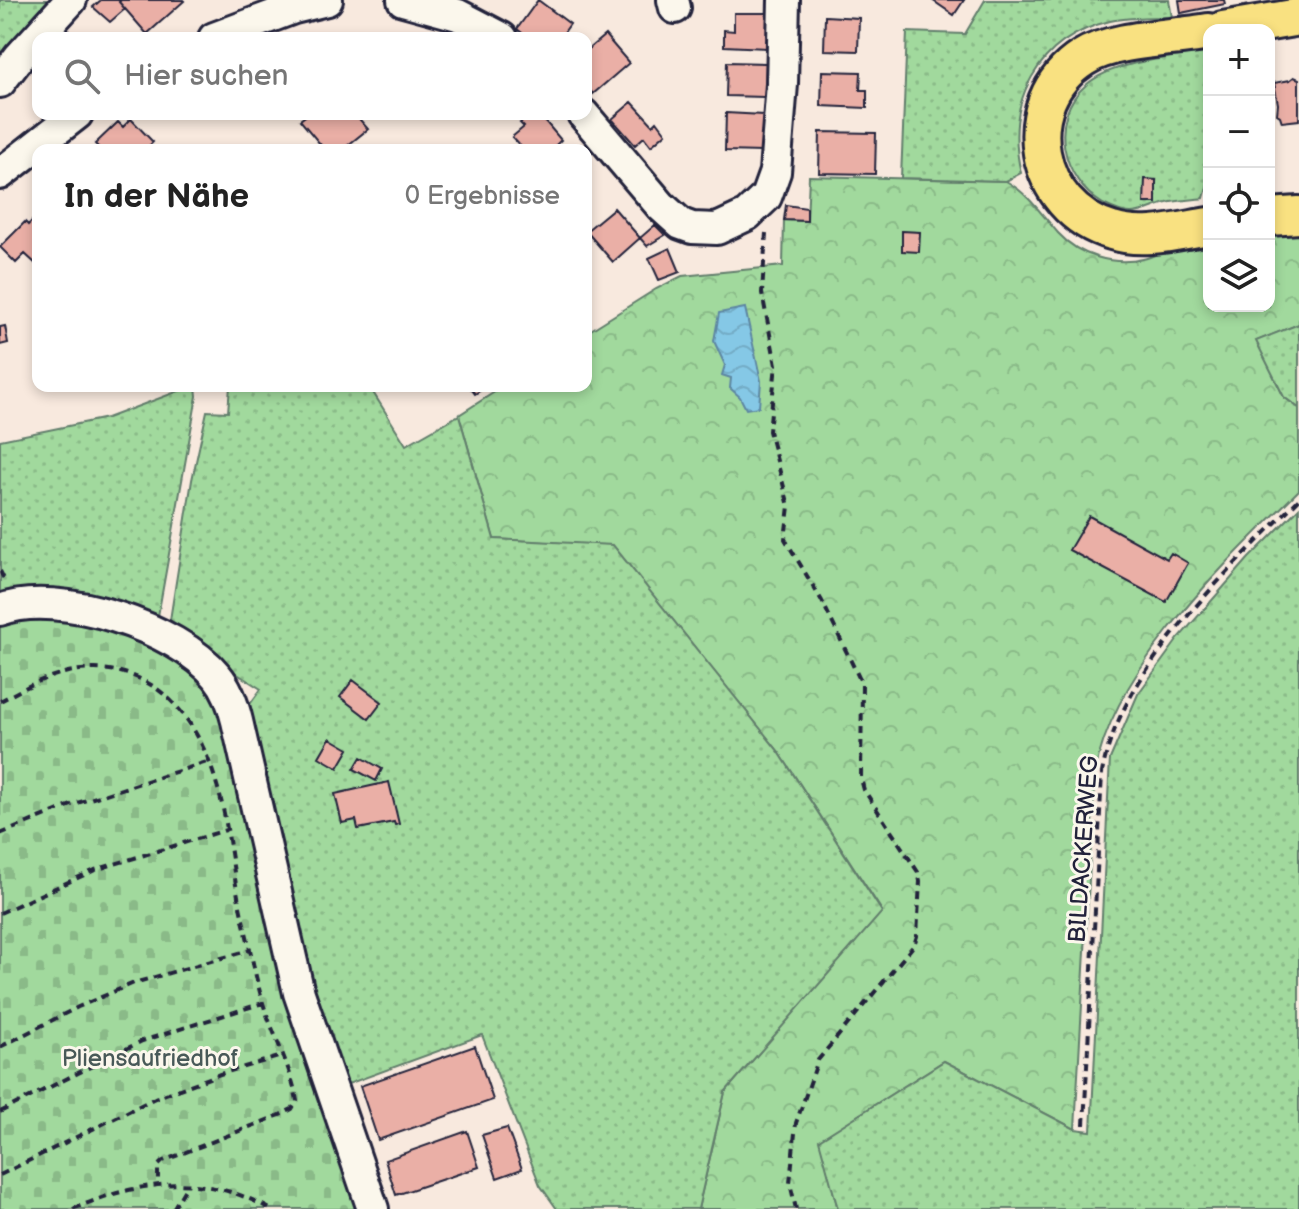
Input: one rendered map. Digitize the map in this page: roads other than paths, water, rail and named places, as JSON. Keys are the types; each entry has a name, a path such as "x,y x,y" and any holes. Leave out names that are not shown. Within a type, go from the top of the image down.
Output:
{"main road":[{"path":"1258,24 1299,17"},
{"path":"1203,33 1110,46 1083,58 1053,90 1044,111 1040,135 1042,158 1056,192 1063,202 1090,222 1115,233 1130,235 1203,227"},
{"path":"1275,217 1299,215"}],"street":[{"path":"42,32 71,0"},
{"path":"230,32 294,8 327,0"},
{"path":"403,0 458,15 491,32"},
{"path":"588,120 661,206 681,224 692,228 717,229 747,215 770,189 775,172 784,0"},
{"path":"0,82 32,43"},
{"path":"38,144 69,120"},
{"path":"0,174 32,149"},
{"path":"0,610 24,603 41,603 82,609 140,625 170,638 195,655 227,691 237,721 299,993 373,1209"}],"water":[{"path":"745,308 761,381 759,407 746,409 740,397 730,388 731,378 722,375 725,365 714,341 719,313"}],"park label":[{"name":"Pliensaufriedhof","path":"150,1058"}]}
